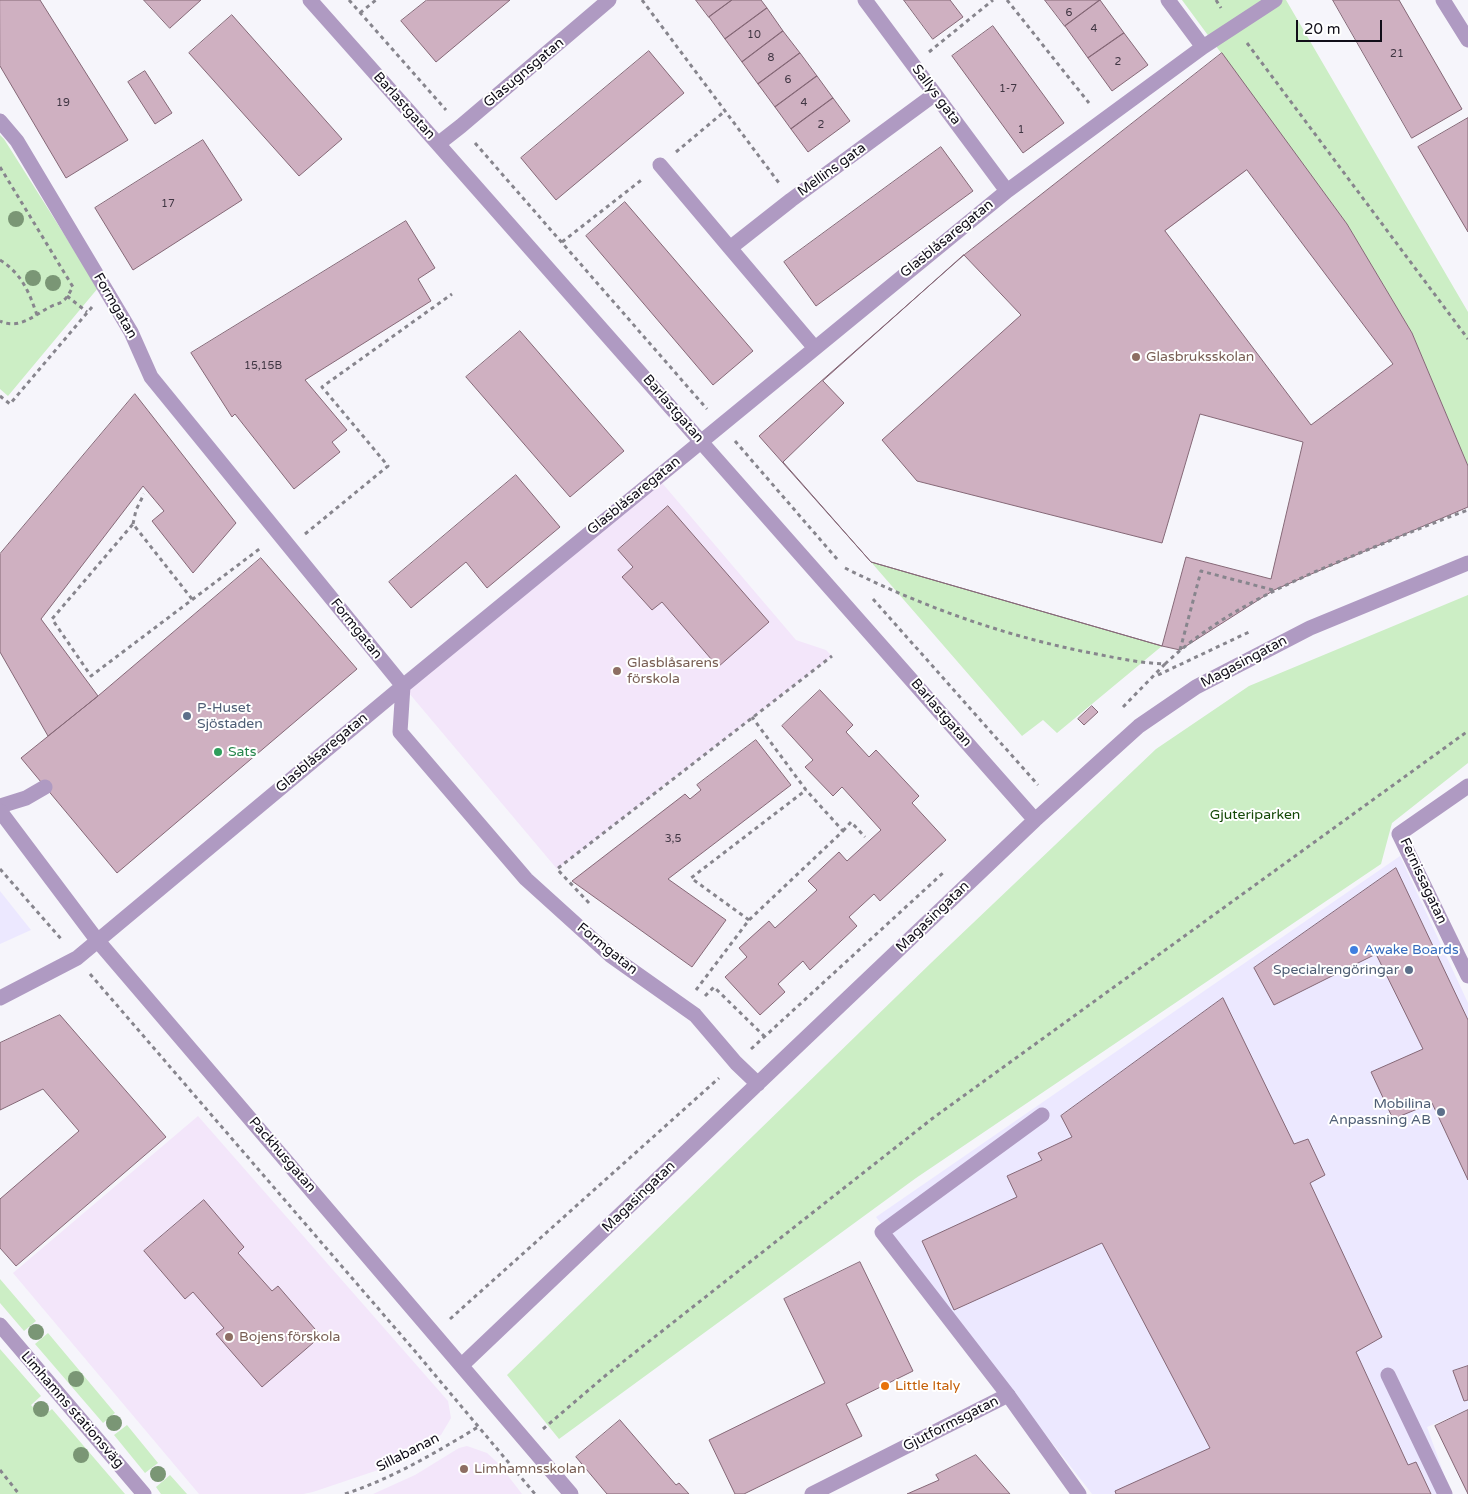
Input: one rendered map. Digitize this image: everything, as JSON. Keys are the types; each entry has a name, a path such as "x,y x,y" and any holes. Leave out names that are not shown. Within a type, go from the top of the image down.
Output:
{"street":[{"name":"Barlastgatan","path":"310,0 1035,820"},
{"name":"Glasugnsgatan","path":"438,144 609,0"},
{"name":"Sallys gata","path":"865,0 1007,191"},
{"path":"1168,0 1203,47"},
{"name":"Glasblåsaregatan","path":"0,998 77,958 402,686 1007,191 1203,47 1275,0"},
{"path":"1443,0 1468,40"},
{"name":"Mellins gata","path":"730,248 935,94"},
{"name":"Formgatan","path":"0,121 17,141 131,332 151,377 402,686 400,732 526,879 610,955 695,1015 736,1063 758,1084"},
{"path":"660,165 814,347"},
{"name":"Magasingatan","path":"462,1365 1035,820 1139,726 1196,687 1310,628 1468,563"},
{"name":"Fernissagatan","path":"1468,786 1399,834 1468,976"},
{"path":"0,806 26,798 45,787"},
{"name":"Packhusgatan","path":"0,811 97,940 571,1494"},
{"path":"1008,1395 882,1232 1042,1115"},
{"name":"Limhamns stationsväg","path":"0,1326 144,1494"},
{"path":"1388,1375 1445,1494"},
{"name":"Gjutformsgatan","path":"812,1494 1008,1395 1078,1494"}],"path":[{"path":"349,0 838,560"},
{"path":"360,13 376,0"},
{"path":"642,0 792,200"},
{"path":"914,65 993,0"},
{"path":"1007,0 1102,121"},
{"path":"1216,0 1468,339"},
{"path":"0,167 73,287 63,302 37,315 19,323 6,324 0,321"},
{"path":"0,260 16,272 28,291 37,315"},
{"path":"0,396 10,404 106,290"},
{"path":"289,547 388,466 322,387 452,294"},
{"path":"67,296 88,312"},
{"path":"144,494 136,510 133,524 52,619 91,676 279,534"},
{"path":"1121,710 1180,650 1259,597 1315,571 1468,510"},
{"path":"133,524 192,599"},
{"path":"851,575 845,568 890,589 990,627 1050,645 1109,657 1165,664"},
{"path":"1180,650 1201,571 1274,590"},
{"path":"871,597 1038,785"},
{"path":"595,910 556,869 832,656"},
{"path":"752,717 806,790 843,831"},
{"path":"527,1443 605,1376 933,1118 1468,731"},
{"path":"1019,803 1044,780"},
{"path":"749,920 691,878 806,790"},
{"path":"765,1037 714,987 703,998 694,992 749,920 852,822 865,837"},
{"path":"0,869 414,1350 535,1494"},
{"path":"414,1350 765,1037 948,869"},
{"name":"Sillabanan","path":"345,1494 394,1476 436,1453 478,1426"},
{"path":"0,1470 19,1494"}],"shaded area":[{"name":"Glasblåsarens förskola","path":"657,477 796,640 826,650 832,656 557,869 403,686"},
{"path":"1400,856 1468,1003 1468,1410 1427,1427 1451,1494 1092,1494 876,1217"},
{"path":"0,891 31,930 0,944"},
{"name":"Bojens förskola","path":"198,1116 448,1401 451,1418 441,1435 381,1469 313,1492 303,1494 199,1494 13,1273"},
{"name":"Limhamnsskolan","path":"467,1446 487,1453 499,1464 522,1494 373,1494 415,1475 459,1448"}],"green space":[{"path":"1182,0 1286,0 1468,312 1468,466 1412,333 1347,224"},
{"path":"0,135 98,288 8,396 0,389"},
{"path":"871,562 1162,646 1057,733 1043,720 1022,736"},
{"name":"Gjuteriparken","path":"1468,595 1468,763 1392,823 1381,864 916,1178 559,1439 507,1375 932,962 1156,749 1249,686"},
{"path":"0,1279 36,1321 24,1331 0,1303"},
{"path":"48,1333 115,1413 103,1423 35,1344"},
{"path":"0,1349 41,1396 31,1405 42,1417 52,1409 125,1494 0,1494"},
{"path":"127,1425 158,1463 145,1473 114,1435"},
{"path":"170,1475 187,1494 161,1494 156,1487"}],"building":[{"path":"0,0 40,0 128,140 66,178 0,66"},
{"path":"144,0 201,0 170,28"},
{"path":"427,0 510,0 436,62 401,21"},
{"path":"696,0 732,0 709,17"},
{"path":"732,0 761,0 767,8 725,39 709,17"},
{"path":"904,0 950,0 963,17 933,39"},
{"path":"1045,0 1100,0 1065,26"},
{"path":"1100,0 1124,33 1088,58 1065,26"},
{"path":"1333,0 1399,0 1462,109 1412,138"},
{"path":"767,8 783,31 742,62 725,39"},
{"path":"232,15 342,139 299,176 189,53"},
{"path":"993,26 1064,123 1023,153 952,56"},
{"path":"783,31 800,53 758,84 742,62"},
{"path":"1124,33 1148,65 1112,91 1088,58"},
{"path":"649,51 684,93 556,200 521,158"},
{"path":"800,53 817,76 775,107 758,84"},
{"name":"Glasbruksskolan","path":"1222,53 1347,224 1412,333 1468,466 1468,507 1274,590 1180,650 871,562 759,436 964,255"},
{"path":"145,71 172,113 155,124 128,82"},
{"path":"817,76 833,98 791,129 775,107"},
{"path":"833,98 850,121 808,152 791,129"},
{"path":"1468,118 1468,232 1418,147"},
{"path":"203,140 242,200 133,270 95,208"},
{"path":"941,147 973,191 816,306 784,262"},
{"path":"1247,170 1393,364 1311,425 1165,231"},
{"path":"625,202 753,351 713,385 586,236"},
{"path":"406,221 435,268 418,279 431,301 305,380 347,430 332,442 340,452 294,489 235,414 232,417 191,353"},
{"path":"964,255 1021,315 882,440 917,481 1162,543 1200,414 1303,442 1271,579 1186,557 1162,646 871,562 783,462 844,403 823,381"},
{"path":"520,331 624,451 570,497 466,377"},
{"path":"135,394 236,523 193,573 152,521 164,511 143,486 41,619 98,696 48,736 0,652 0,554"},
{"path":"516,475 560,527 487,588 466,562 411,608 389,582"},
{"path":"668,506 769,622 718,667 662,602 652,610 622,577 633,567 618,550"},
{"name":"P-Huset Sjöstaden","path":"261,558 357,669 117,873 21,758 98,696"},
{"path":"820,690 853,725 846,732 869,757 876,750 919,796 912,803 946,840 880,901 874,894 849,917 857,926 810,970 803,961 778,984 785,992 760,1015 725,977 747,957 739,948 769,921 775,928 817,890 808,881 839,852 847,861 881,830 842,787 833,796 805,767 813,760 782,726"},
{"path":"1092,706 1098,712 1084,725 1078,719"},
{"path":"756,740 791,785 668,879 726,920 692,967 572,881 685,794 690,799 701,790 697,785"},
{"path":"1396,868 1468,1020 1468,1180 1432,1103 1393,1119 1371,1072 1423,1049 1376,954 1274,1005 1254,968"},
{"path":"1223,998 1294,1144 1308,1139 1325,1175 1310,1183 1382,1337 1356,1352 1408,1465 1416,1462 1431,1494 1116,1494 1115,1491 1210,1448 1102,1243 954,1310 922,1241 1017,1197 1007,1176 1042,1160 1038,1153 1072,1137 1061,1116"},
{"path":"60,1015 166,1137 16,1266 0,1248 0,1199 79,1131 43,1089 0,1110 0,1043"},
{"path":"204,1200 244,1247 238,1253 272,1291 278,1286 321,1336 262,1387 216,1334 224,1328 193,1292 185,1299 144,1251"},
{"path":"860,1262 913,1371 846,1404 862,1436 744,1494 735,1494 709,1440 825,1383 784,1299"},
{"path":"1468,1366 1468,1400 1464,1401 1453,1371"},
{"path":"1468,1410 1468,1494 1435,1426"},
{"path":"620,1420 676,1485 679,1483 689,1494 607,1494 576,1457"},
{"path":"976,1455 1010,1494 907,1494 939,1480 936,1475"}],"place":[{"name":"Glasbruksskolan","path":"1136,357"},
{"name":"Glasblåsarens förskola","path":"617,671"},
{"name":"P-Huset Sjöstaden","path":"187,716"},
{"name":"Sats","path":"218,752"},
{"name":"Awake Boards","path":"1354,950"},
{"name":"Specialrengöringar","path":"1409,970"},
{"name":"Mobilina Anpassning AB","path":"1441,1112"},
{"name":"Bojens förskola","path":"229,1337"},
{"name":"Little Italy","path":"885,1386"},
{"name":"Limhamnsskolan","path":"464,1469"}]}
